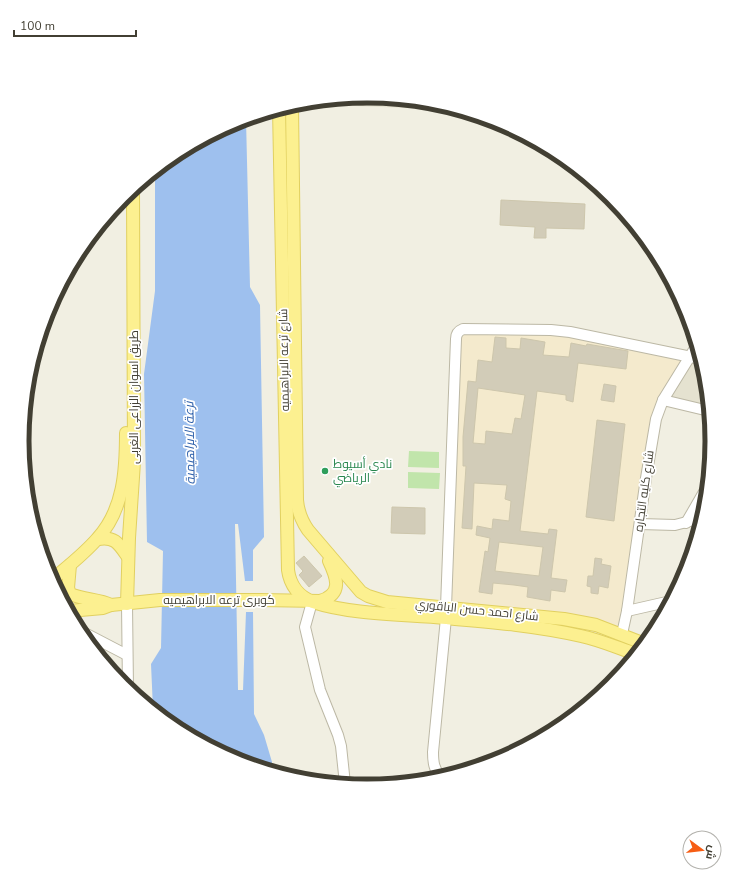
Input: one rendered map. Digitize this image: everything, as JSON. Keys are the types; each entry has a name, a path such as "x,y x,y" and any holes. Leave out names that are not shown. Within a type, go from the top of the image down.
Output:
{"main road":[{"name":"شارع ترعه الابراهيميه","path":"290,112 288,570 289,579 293,586 299,594 312,602"},
{"name":"شارع ترعه الابراهيميه","path":"279,115 289,377 296,500 298,512 302,521 325,551"},
{"name":"طريق اسوان الزراعى الغربى","path":"127,604 128,538 134,462 133,197"},
{"name":"طريق اسوان الزراعى الغربى","path":"57,575 98,539 108,525 120,500 123,488 126,463 127,203"},
{"path":"98,539 106,537 114,540 120,545 128,557"},
{"path":"312,602 327,599 336,588 337,582 335,575 325,551"},
{"name":"شارع احمد حسن الباقوري","path":"325,551 355,586 368,596 388,602 592,639 631,652"},
{"path":"70,565 68,588 70,594 112,605"},
{"name":"كوبرى ترعه الابراهيميه","path":"127,604 160,600 260,600 312,602"},
{"name":"شارع احمد حسن الباقوري","path":"312,602 362,611 446,612 564,619 596,625 639,641"},
{"path":"75,611 127,604"},
{"path":"592,639 596,625"}],"street":[{"path":"436,772 433,764 433,752 446,612 457,334 463,329 551,330 570,332 694,357"},
{"name":"شارع كليه التجاره","path":"622,634 627,611 652,437 656,419 663,400 692,351"},
{"path":"663,400 703,407"},
{"path":"686,523 700,499"},
{"path":"640,524 675,525 695,520"},
{"path":"312,602 305,627 320,690 333,719 340,740 344,778"},
{"path":"627,611 664,603"},
{"path":"127,604 128,680"},
{"path":"91,636 127,655"}],"shaded area":[{"path":"367,103 433,109 332,105"},
{"path":"551,330 689,356 663,400 622,634 610,630 446,607 457,333"},
{"path":"693,355 699,375 703,407 667,398"}],"green space":[{"path":"409,451 439,452 439,468 408,467"},
{"path":"408,472 440,473 439,489 408,488"}],"water":[{"name":"ترعة الابراهيمية","path":"246,126 250,287 260,305 264,537 253,550 253,581 245,581 238,524 235,524 238,690 243,690 246,612 253,612 254,714 264,735 272,765 238,753 198,734 153,702 151,664 161,648 163,551 147,542 144,374 155,291 155,178 198,148"}],"building":[{"path":"501,200 585,204 584,229 546,228 546,238 534,238 535,227 500,225"},
{"path":"495,337 506,338 506,348 520,349 521,338 545,342 543,355 569,357 571,343 586,346 587,344 628,351 626,369 578,363 573,402 566,400 566,395 537,391 520,531 548,534 549,529 557,530 551,578 567,580 565,592 551,590 550,601 527,597 528,587 514,585 493,583 492,594 479,592 485,551 488,552 490,538 476,535 477,526 492,529 493,519 509,521 511,501 505,499 507,485 474,483 472,529 462,528 466,466 463,466 463,437 468,381 476,382 478,360 492,362","holes":["478,388 525,395 521,419 515,418 512,434 486,431 485,444 473,443","499,542 543,547 539,576 495,571"]},
{"path":"604,384 616,386 614,402 601,400"},
{"path":"597,420 625,424 614,521 586,517"},
{"path":"392,507 425,508 425,534 391,533"},
{"path":"304,556 322,576 309,587 299,575 303,571 296,563"},
{"path":"595,558 602,559 601,564 611,566 608,588 599,586 598,594 591,593 591,587 587,586 588,576 593,576"}],"place":[{"name":"نادي أسيوط الرياضي","path":"325,471"}]}
